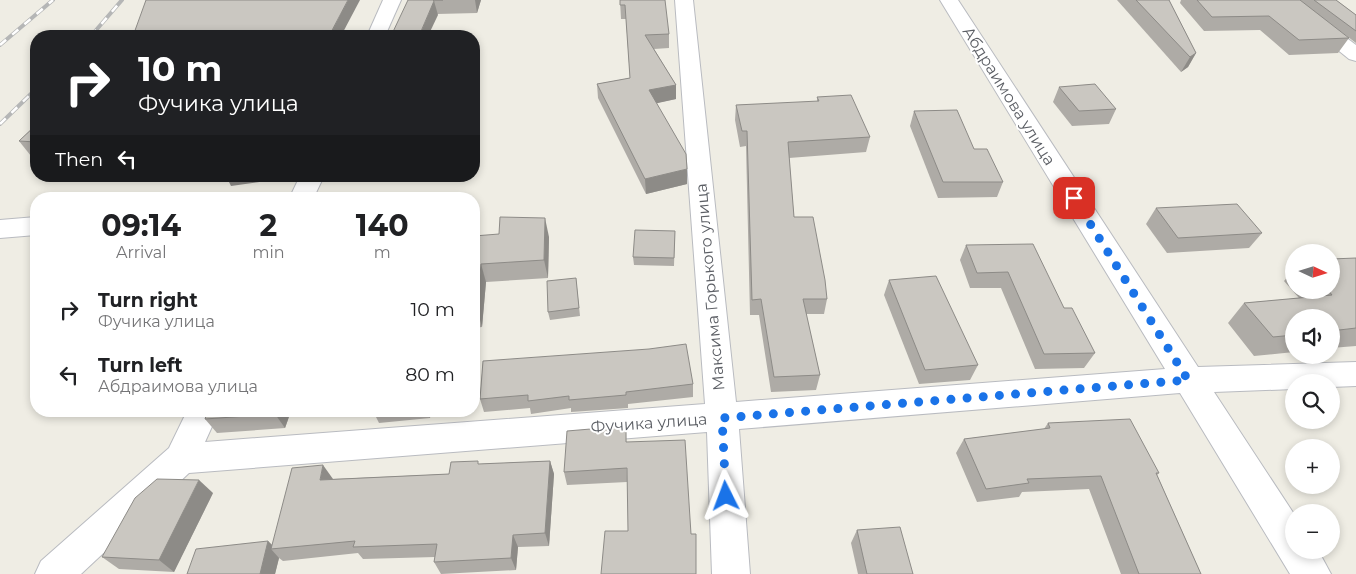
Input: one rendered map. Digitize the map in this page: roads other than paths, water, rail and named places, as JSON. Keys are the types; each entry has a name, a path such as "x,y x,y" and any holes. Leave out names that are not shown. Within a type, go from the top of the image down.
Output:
{"street":[{"path":"379,30 392,0"},
{"name":"Максима Горького улица","path":"684,0 722,418 731,574"},
{"name":"Абдраимова улица","path":"949,0 1285,532"},
{"path":"1285,0 1356,55"},
{"path":"0,229 30,226"},
{"name":"Фучика улица","path":"181,458 722,418 1188,380 1356,374"},
{"path":"54,574 181,458 200,417"},
{"path":"1302,559 1312,574"}],"railway":[{"path":"0,45 53,0"},
{"path":"96,30 122,0"},
{"path":"0,124 30,95"}]}
